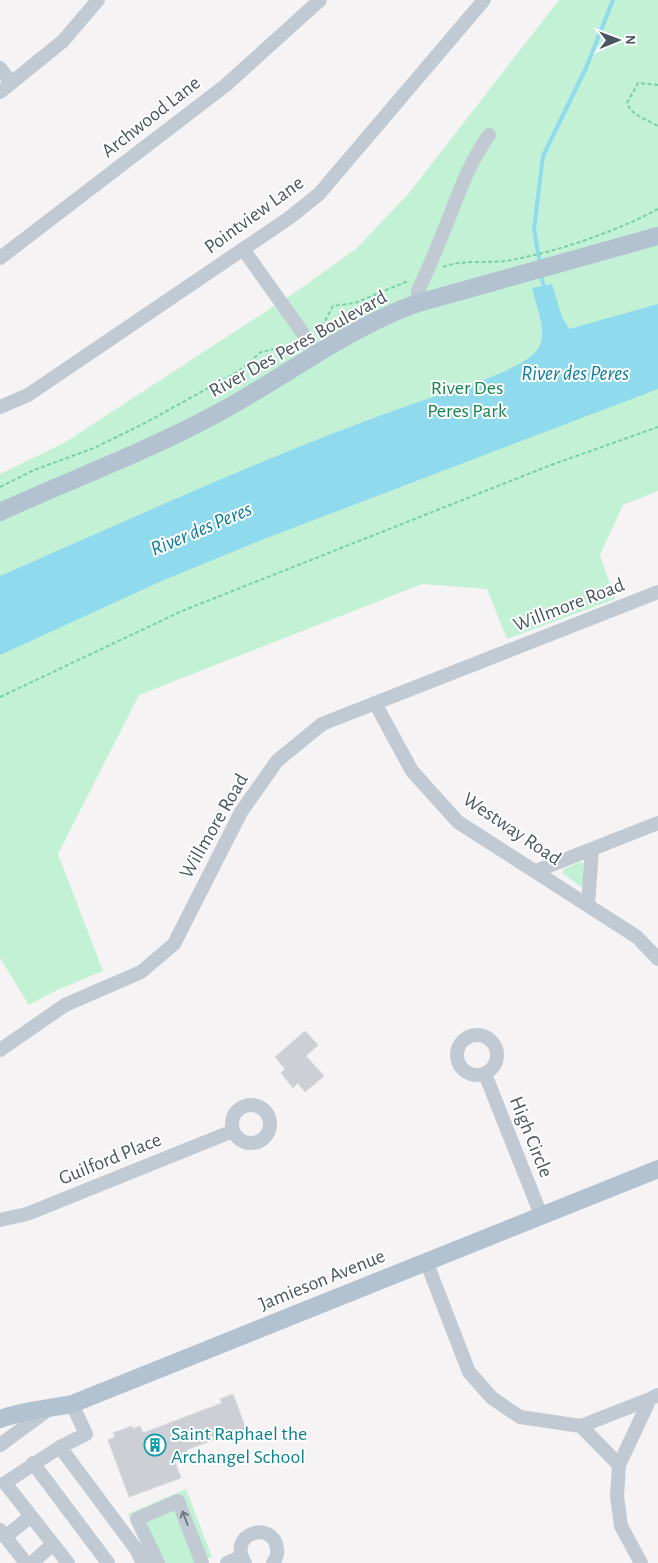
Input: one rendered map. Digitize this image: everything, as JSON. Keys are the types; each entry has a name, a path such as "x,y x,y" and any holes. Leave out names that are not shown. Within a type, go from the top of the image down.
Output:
{"main road":[{"name":"River Des Peres Boulevard","path":"0,512 204,421 317,353 384,316 516,268 557,256 658,236"},
{"name":"Jamieson Avenue","path":"0,1419 21,1411 50,1409 72,1404 658,1169"}],"street":[{"path":"0,68 5,88 63,41 98,0"},
{"name":"Archwood Lane","path":"0,258 226,84 320,0"},
{"name":"Pointview Lane","path":"0,408 28,395 289,218 319,194 484,0"},
{"path":"418,303 418,291 447,224 464,176 474,156 489,135"},
{"path":"243,249 317,353"},
{"name":"Willmore Road","path":"0,1050 66,1005 141,972 174,944 241,812 277,761 322,724 658,592"},
{"name":"Westway Road","path":"375,703 412,771 458,822 637,937 658,959"},
{"path":"536,871 658,823"},
{"path":"588,905 592,849"},
{"name":"High Circle","path":"485,1074 541,1215"},
{"name":"Guilford Place","path":"0,1220 27,1214 233,1131"},
{"path":"426,1261 469,1372 492,1398 520,1417 581,1426 654,1397"},
{"path":"641,1563 621,1526 617,1496 619,1465 654,1397"},
{"path":"68,1563 5,1483 60,1447 86,1434 72,1404"},
{"path":"0,1445 19,1429 50,1409"},
{"path":"581,1426 619,1465"},
{"path":"60,1447 136,1550 143,1563"},
{"path":"33,1464 108,1563"},
{"path":"158,1563 137,1519 178,1502 202,1563"},
{"path":"26,1563 2,1533 31,1516"},
{"path":"227,1563 243,1560 240,1549 247,1536 255,1532 264,1532 276,1543 278,1552 273,1563"},
{"path":"32,1563 53,1544"}],"path":[{"path":"658,85 638,83 627,103 630,110 637,116 658,126"},
{"path":"516,268 557,256 658,209"},
{"path":"0,488 34,470 94,448 144,423 239,371 262,352 274,349 288,350 297,343"},
{"path":"0,697 191,608 551,465 658,427"}],"green space":[{"name":"River Des Peres Park","path":"559,0 658,0 658,491 623,505 600,555 615,599 507,639 487,589 422,584 139,695 58,854 103,971 57,990 29,1005 0,958 0,474 64,443 294,293 356,249 409,193"},
{"path":"580,862 584,863 583,886 581,887 562,873 564,869"},
{"path":"186,1489 212,1557 197,1563 151,1563 128,1514"}],"water":[{"name":"River des Peres","path":"552,284 562,317 569,329 658,304 658,389 264,539 164,580 0,655 0,576 316,440 504,372 532,356 539,347 542,326 532,288"}],"building":[{"path":"305,1031 318,1045 306,1056 324,1076 305,1092 298,1083 293,1088 281,1073 285,1069 275,1057"},
{"name":"Saint Raphael the Archangel School","path":"233,1394 247,1432 232,1438 230,1434 186,1450 189,1457 175,1462 181,1478 129,1497 108,1440 115,1437 113,1433 132,1426 133,1429 140,1426 143,1433 222,1403 220,1399"}],"waterway":[{"path":"540,264 534,229 543,156 586,68 613,0"},
{"path":"541,273 544,289"}],"place":[{"name":"Saint Raphael the Archangel School","path":"155,1445"}]}
